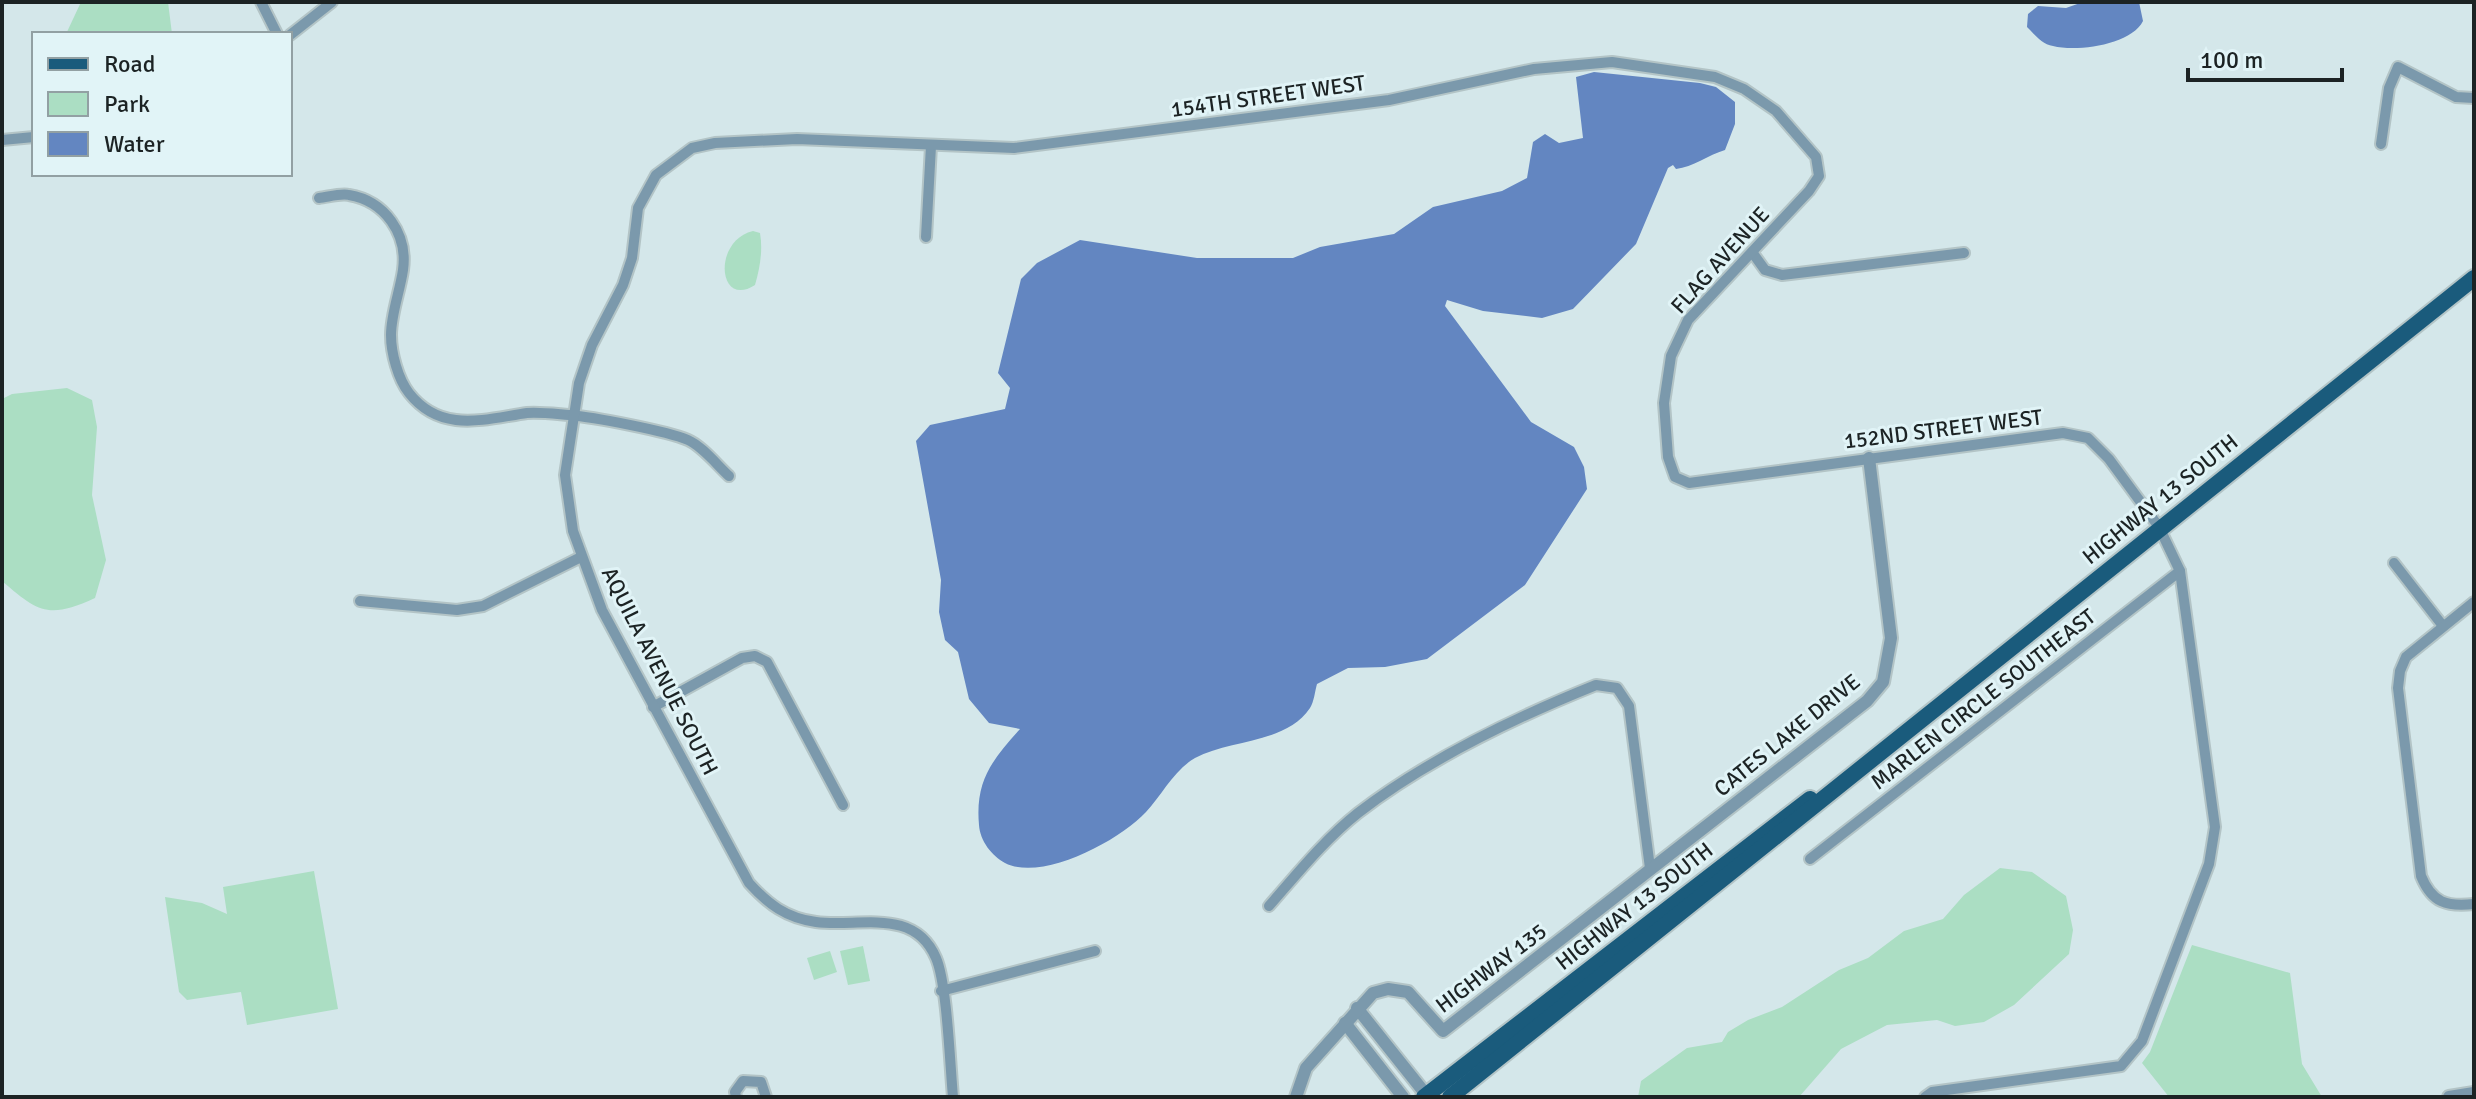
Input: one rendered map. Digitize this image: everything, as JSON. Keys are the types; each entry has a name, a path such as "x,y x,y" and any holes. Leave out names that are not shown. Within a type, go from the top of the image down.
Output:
{"main road":[{"name":"HIGHWAY 13 SOUTH","path":"1450,1097 1820,805 1875,756 2159,527 2474,278"},
{"name":"HIGHWAY 13 SOUTH","path":"1426,1096 1708,876 1814,796 1875,756"}],"street":[{"path":"261,2 276,32"},
{"path":"292,33 332,2"},
{"name":"154TH STREET WEST","path":"692,148 715,143 797,139 1014,148 1389,100 1534,69 1612,62 1715,77 1744,89 1776,111 1816,157"},
{"path":"2381,144 2389,88 2398,67 2456,97 2474,98"},
{"path":"2,140 32,137"},
{"path":"926,237 931,146"},
{"name":"AQUILA AVENUE SOUTH","path":"692,148 656,175 638,208 632,258 623,285 592,345 572,415 565,475 570,517 581,557 602,610 653,707 749,883 769,906 817,923 888,922 908,929 921,938 936,957 953,1097"},
{"name":"FLAG AVENUE","path":"1689,483 1675,477 1668,457 1664,403 1671,356 1688,320 1809,191 1819,176 1816,157"},
{"path":"319,198 348,194 379,207 393,221 403,243 404,266 391,335 396,364 409,393 436,414 463,422 496,421 528,413 572,415 690,440 729,476"},
{"path":"1752,252 1765,270 1782,275 1964,253"},
{"name":"152ND STREET WEST","path":"1689,483 2063,433 2088,438 2109,459 2159,527 2180,571 2215,827 2209,864 2142,1041 2121,1066 1932,1092 1925,1097"},
{"name":"CATES LAKE DRIVE","path":"1650,868 1867,701 1883,682 1891,638 1869,458"},
{"path":"360,601 457,610 483,606 581,557"},
{"path":"2394,563 2443,626"},
{"name":"MARLEN CIRCLE SOUTHEAST","path":"1810,859 2180,571"},
{"path":"2474,602 2406,657 2398,688 2421,876 2434,899 2450,907 2474,904"},
{"path":"653,707 742,658 755,656 767,662 843,805"},
{"path":"1269,906 1322,846 1357,814 1432,762 1596,685 1617,688 1629,706 1650,868"},
{"name":"HIGHWAY 135","path":"1296,1097 1306,1068 1373,993 1388,989 1408,992 1443,1031 1650,868"},
{"path":"941,991 1021,967 1095,951"},
{"path":"1357,1008 1426,1096"},
{"path":"1345,1023 1403,1097"},
{"path":"736,1097 735,1092 743,1081 761,1082 766,1097"},
{"path":"2449,1097 2467,1095"}],"green space":[{"path":"81,2 168,2 172,32 67,32"},
{"path":"753,231 760,233 761,246 755,285 743,290 733,288 727,281 726,259 740,237"},
{"path":"67,388 92,400 97,427 92,495 106,560 95,598 55,610 36,606 2,581 2,399 12,394"},
{"path":"2000,868 2032,872 2066,896 2073,930 2069,954 2014,1005 1984,1022 1955,1026 1937,1020 1887,1025 1841,1049 1799,1097 1638,1097 1641,1081 1687,1048 1722,1042 1728,1032 1748,1020 1782,1007 1839,970 1868,958 1904,931 1943,919 1964,895"},
{"path":"314,871 338,1009 247,1025 241,992 187,1000 179,992 165,897 202,903 227,914 223,887"},
{"path":"2192,945 2290,973 2302,1064 2322,1097 2169,1097 2142,1063 2150,1052"},
{"path":"863,946 870,981 848,985 840,951"},
{"path":"830,951 837,972 814,980 807,958"}],"water":[{"path":"2083,2 2139,2 2143,21 2137,29 2116,41 2076,48 2049,45 2027,27 2028,14 2038,6 2066,8"},
{"path":"1594,72 1716,87 1735,102 1735,124 1725,150 1688,166 1676,169 1673,165 1668,168 1636,244 1573,309 1542,318 1483,311 1447,300 1445,306 1531,422 1574,447 1584,467 1587,489 1525,585 1427,659 1385,667 1348,668 1317,684 1310,708 1300,720 1287,728 1195,758 1181,769 1134,823 1099,846 1059,863 1039,867 1021,867 1000,860 982,837 978,810 980,796 994,761 1020,729 989,723 969,699 958,652 945,640 939,612 941,580 916,441 930,425 1005,409 1010,388 998,373 1021,279 1037,263 1080,240 1197,258 1293,258 1320,247 1394,234 1433,207 1502,191 1527,178 1533,142 1545,134 1559,143 1583,138 1576,77"}]}
